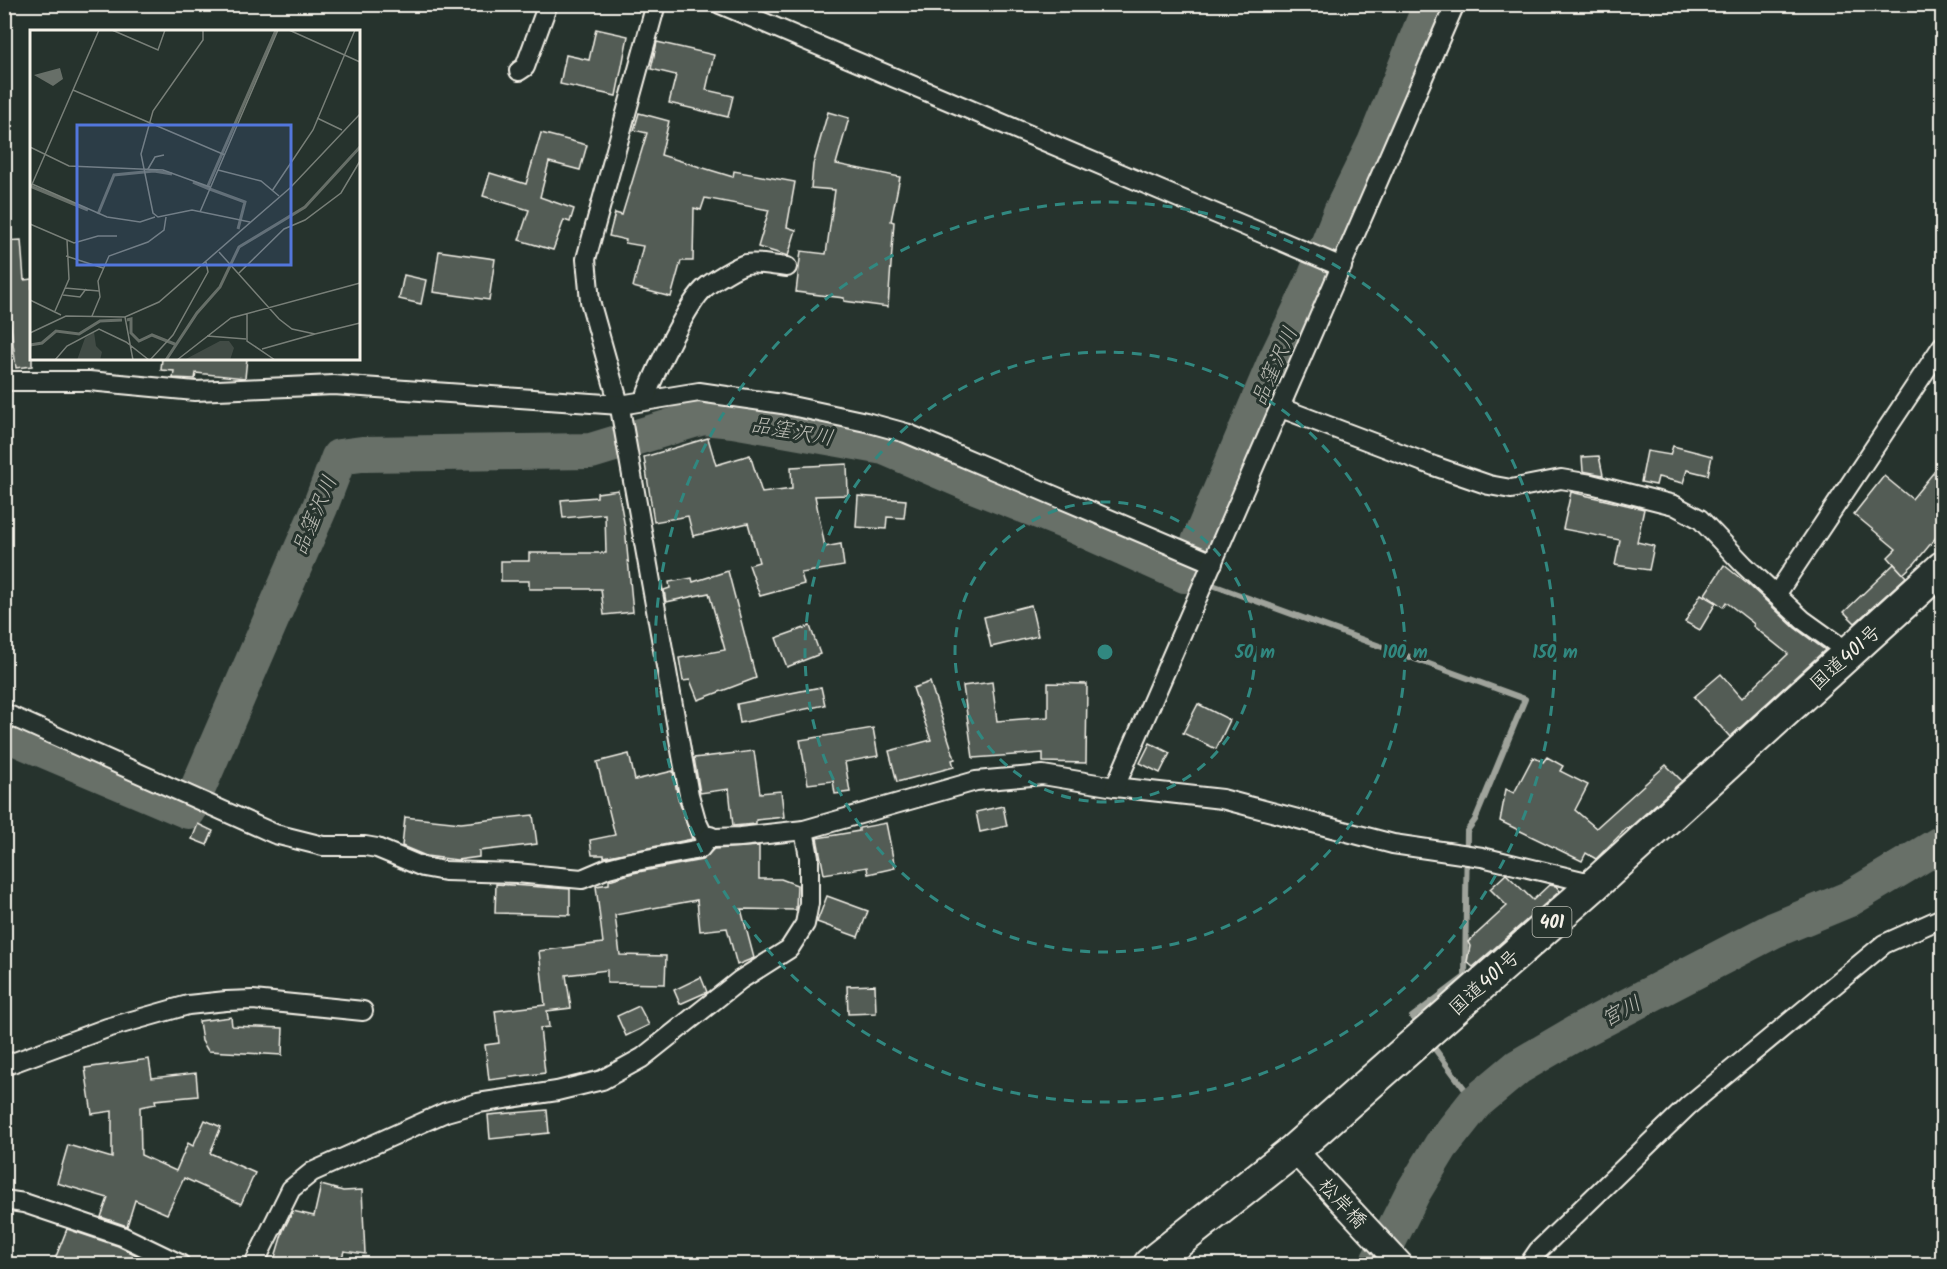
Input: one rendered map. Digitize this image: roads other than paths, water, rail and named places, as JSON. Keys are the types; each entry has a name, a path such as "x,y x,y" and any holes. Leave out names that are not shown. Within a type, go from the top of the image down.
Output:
{"highway":[{"name":"国道401号","path":"1166,1259 1303,1159 1595,884 1942,568"}],"main road":[{"name":"松岸橋","path":"1303,1159 1400,1264"}],"street":[{"path":"519,71 525,67 548,4"},
{"path":"656,4 586,259 590,301 620,405 689,795 703,835 740,837 804,830 976,781 1043,775 1115,787 1222,799 1393,844 1482,857 1595,884"},
{"path":"720,4 1342,267"},
{"path":"1115,787 1455,4"},
{"path":"645,399 693,303 705,287 744,264 787,267"},
{"path":"1776,595 1942,346"},
{"path":"4,381 89,381 195,391 334,385 620,405 645,399 699,392 782,404 906,433 1213,563"},
{"path":"1281,408 1490,485 1511,489 1561,479 1591,484 1674,505 1700,519 1803,620 1849,653"},
{"path":"4,713 275,834 323,846 377,848 423,867 445,871 516,873 582,879 608,868 631,862 700,849 710,836"},
{"path":"254,1264 291,1189 312,1172 446,1112 478,1103 557,1091 602,1080 642,1058 740,980 789,948 805,924 809,903 809,856 804,830"},
{"path":"1529,1264 1538,1251 1688,1106 1884,944 1942,918"},
{"path":"4,1066 107,1028 188,1005 253,1000 363,1011"},
{"path":"4,1200 24,1203 122,1236 180,1264"}],"waterway":[{"name":"品窪沢川","path":"4,733 188,811 320,507 339,457 362,454 591,451 703,417 733,420 884,447 1069,523 1185,575 1275,362 1313,283 1341,212 1375,143 1431,4"},
{"path":"1185,575 1525,699 1475,820 1467,831 1465,977 1412,1017 1420,1027"},
{"name":"宮川","path":"1377,1264 1412,1194 1441,1146 1475,1103 1518,1067 1576,1033 1774,930 1849,899 1942,843"},
{"path":"1429,1041 1475,1103"}]}
